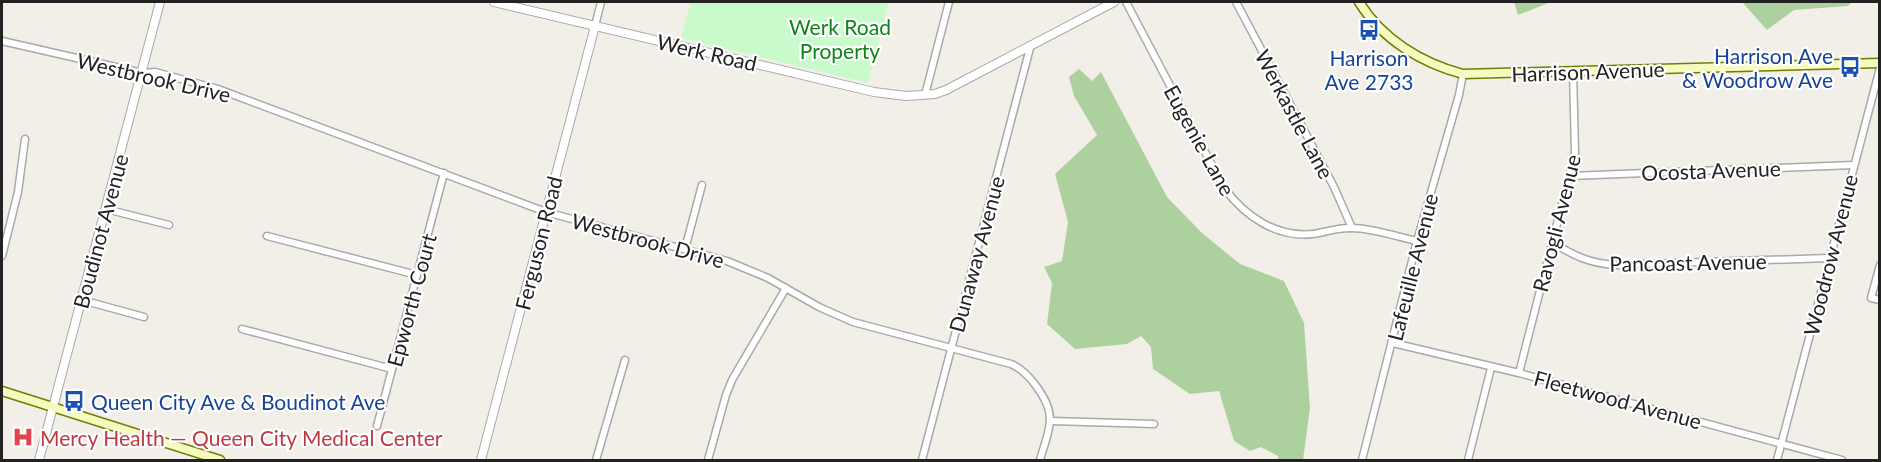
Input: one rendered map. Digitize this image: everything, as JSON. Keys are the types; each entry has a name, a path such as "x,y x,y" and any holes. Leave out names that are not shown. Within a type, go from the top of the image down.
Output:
{"main road":[{"name":"Harrison Avenue","path":"1359,2 1382,32 1400,46 1439,67 1463,74 1880,63"},
{"path":"2,391 220,460"}],"street":[{"name":"Boudinot Avenue","path":"39,460 160,2"},
{"name":"Werk Road","path":"494,2 891,95 935,94 954,87 1114,2"},
{"path":"595,26 601,2"},
{"path":"925,95 949,2"},
{"name":"Eugenie Lane","path":"1126,2 1224,188 1240,208 1264,224 1287,232 1313,234 1352,228 1418,241"},
{"name":"Werkastle Lane","path":"1236,2 1334,187 1352,228"},
{"name":"Ferguson Road","path":"481,460 595,26"},
{"name":"Westbrook Drive","path":"2,41 142,73 155,72 218,89 546,212 686,249 750,269 819,307 853,322 999,360 1020,368 1034,382 1049,411 1050,421"},
{"name":"Dunaway Avenue","path":"922,460 1030,48"},
{"name":"Woodrow Avenue","path":"1777,460 1852,165 1880,68"},
{"name":"Ravogli Avenue","path":"1519,373 1570,176 1576,139 1573,71"},
{"name":"Lafeuille Avenue","path":"1362,460 1463,74"},
{"path":"2,256 18,192 25,139"},
{"name":"Ocosta Avenue","path":"1570,176 1852,165"},
{"name":"Epworth Court","path":"377,426 444,173"},
{"path":"686,249 702,185"},
{"path":"106,209 169,225"},
{"path":"267,236 417,275"},
{"name":"Pancoast Avenue","path":"1552,242 1588,261 1615,265 1829,258"},
{"path":"1880,265 1871,298 1880,300"},
{"path":"708,460 732,380 786,288"},
{"path":"82,300 144,317"},
{"path":"242,329 392,369"},
{"name":"Fleetwood Avenue","path":"1393,343 1519,373 1842,460"},
{"path":"597,460 625,360"},
{"path":"1468,460 1491,368"},
{"path":"1040,460 1050,421 1155,424"}],"green space":[{"name":"Werk Road Property","path":"691,2 889,2 868,83 681,38"},
{"path":"1514,2 1551,2 1518,15"},
{"path":"1742,2 1852,2 1848,6 1794,10 1767,30"},
{"path":"1079,69 1092,81 1101,72 1167,197 1202,233 1240,264 1284,281 1304,323 1310,408 1303,460 1278,460 1278,456 1261,447 1250,451 1234,441 1219,391 1190,394 1153,369 1151,347 1141,336 1127,344 1075,349 1047,324 1052,283 1044,267 1062,261 1068,222 1055,174 1097,135 1074,96 1069,77"}],"place":[{"name":"Harrison Ave 2733","path":"1369,30"},
{"name":"Harrison Ave & Woodrow Ave","path":"1850,67"},
{"name":"Queen City Ave & Boudinot Ave","path":"74,401"},
{"name":"Mercy Health — Queen City Medical Center","path":"23,437"}]}
